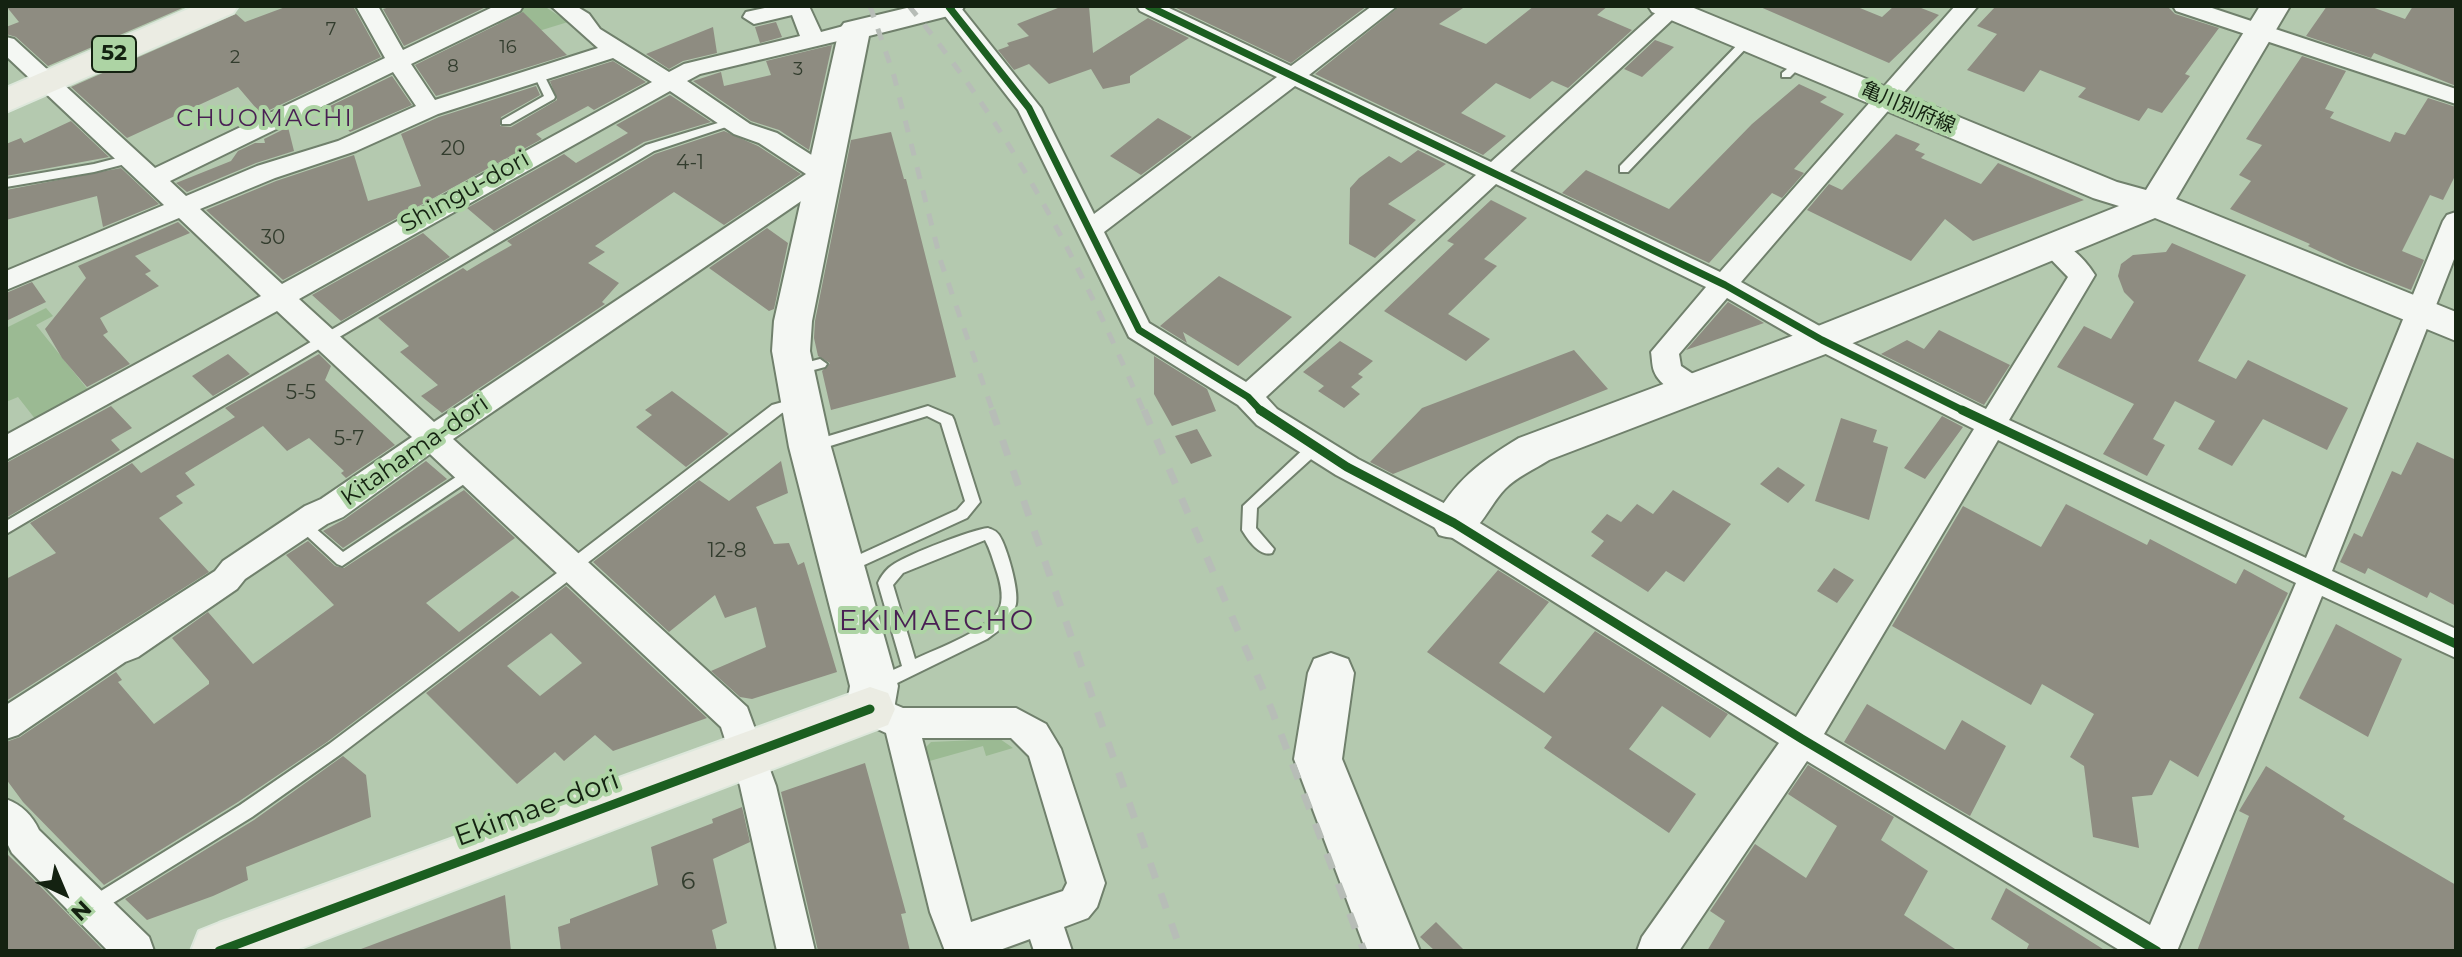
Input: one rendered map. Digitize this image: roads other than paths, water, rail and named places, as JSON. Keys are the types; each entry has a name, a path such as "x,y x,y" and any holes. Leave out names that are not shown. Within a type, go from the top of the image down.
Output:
{"main road":[{"name":"52","path":"6,101 222,6"},
{"name":"Ekimae-dori","path":"219,951 882,706"}],"street":[{"path":"367,6 398,62 430,109"},
{"path":"151,180 512,6"},
{"path":"562,6 581,19 592,34 613,48 731,122 768,138 823,174"},
{"path":"951,6 1029,108 1139,330 1248,397 1267,417 1315,447 1454,523 1802,739 2157,951 2314,577 2456,221"},
{"name":"Shingu-dori","path":"6,449 692,69 951,6"},
{"path":"1148,6 1725,285 1822,340 1993,425 2456,644"},
{"path":"1091,229 1386,6"},
{"path":"1692,388 1668,371 1665,352 1967,6"},
{"path":"2184,6 2267,19 2456,97"},
{"path":"754,17 778,9 799,7 813,40"},
{"path":"1248,397 1678,7"},
{"name":"亀川別府線","path":"1678,7 1892,93 2105,190 2155,204 2456,327"},
{"name":"亀川別府線","path":"1678,7 1747,41 1792,69 1892,93"},
{"path":"1454,523 1492,475 1534,449 1822,340 2155,204 2267,19"},
{"path":"855,30 793,321 791,351 805,379 810,447 841,569 882,706 959,939 971,941 1048,934 1084,894 1086,883 1044,749 1039,742 1016,723 882,706"},
{"path":"6,44 735,718 758,786 796,951"},
{"path":"6,281 181,208 347,146 430,109 599,57 613,48"},
{"path":"129,159 212,153 257,154 296,163"},
{"name":"Kitahama-dori","path":"6,724 113,652 136,641 302,525 345,500 433,437 823,174"},
{"path":"1656,951 1802,739 2082,275 2053,248"},
{"path":"1331,673 1318,759 1393,951"},
{"path":"6,816 22,832 25,841 135,951"}],"lane":[{"path":"1624,169 1747,41"},
{"path":"506,122 550,97 539,75"},
{"path":"6,528 650,148 731,122"},
{"path":"6,183 129,159"},
{"path":"90,907 259,802 380,716 777,409 805,379"},
{"path":"810,447 928,411 938,413 947,420 973,502 962,514 841,569"},
{"path":"1267,549 1249,530 1250,506 1315,447"},
{"path":"302,525 342,560 471,472"},
{"path":"882,706 910,668 990,630 1007,614 1011,602 994,540 988,534 978,535 898,569 885,583 910,668"}],"railway":[{"path":"870,6 894,76 941,262 993,412"},
{"path":"909,6 981,102 1042,200 1095,303 1144,412"},
{"path":"992,410 1181,951"},
{"path":"1144,410 1271,708 1364,951"}],"district":[{"name":"CHUOMACHI","path":"265,119"},
{"name":"EKIMAECHO","path":"937,622"}]}
